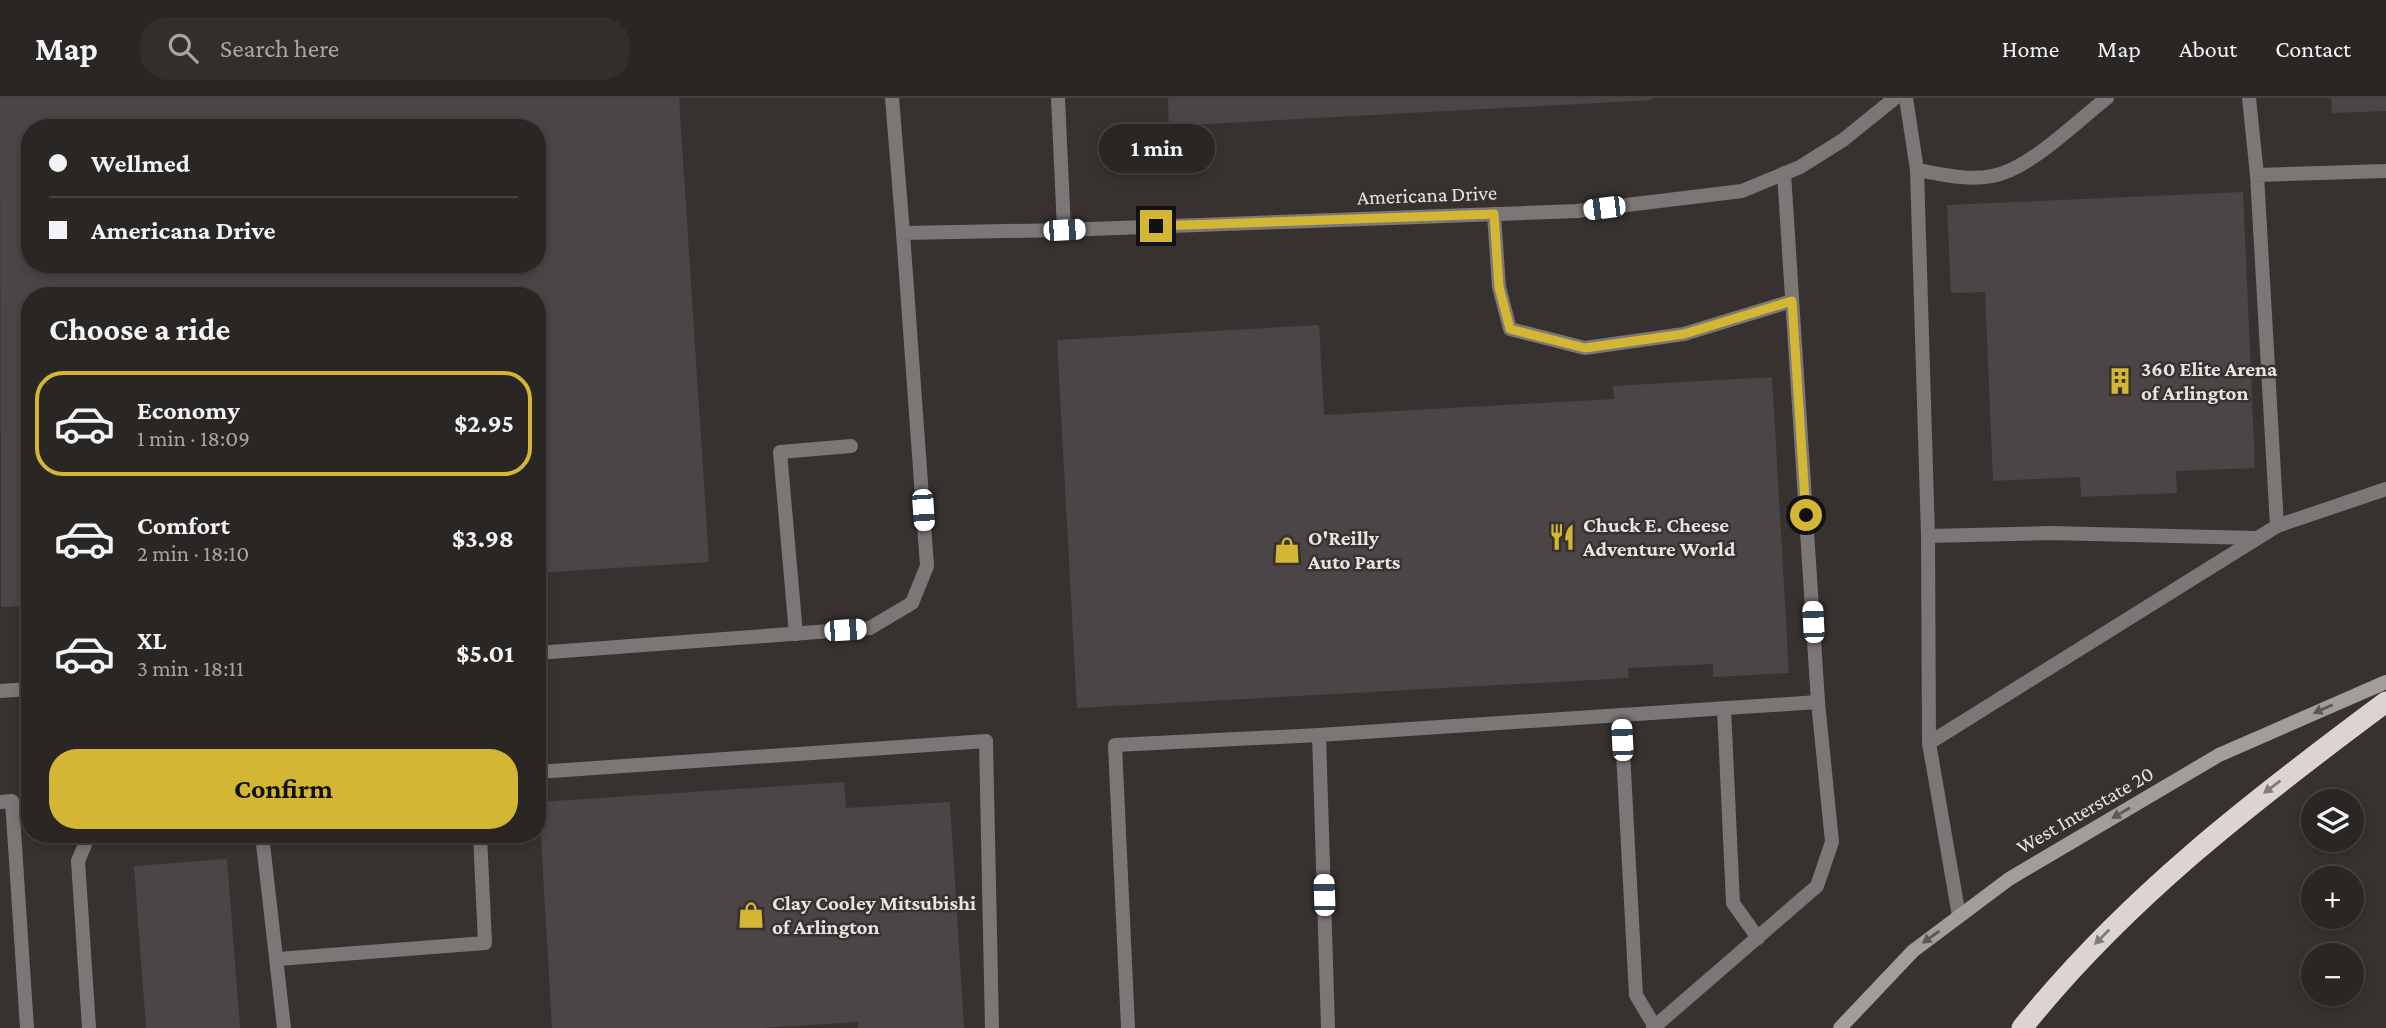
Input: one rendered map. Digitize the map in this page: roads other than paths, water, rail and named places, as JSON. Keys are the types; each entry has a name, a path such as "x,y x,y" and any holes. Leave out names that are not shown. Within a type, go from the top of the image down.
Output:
{"highway":[{"path":"2022,1028 2067,971 2157,882 2249,804 2386,702"}],"main road":[{"name":"West Interstate 20","path":"1840,1028 1913,951 2009,878 2218,755 2386,682"}],"street":[{"path":"546,652 870,628 912,603 927,566 892,98"},
{"path":"1058,98 1064,230"},
{"name":"Americana Drive","path":"903,233 1064,230 1577,211 1742,191 1800,167 1843,140 1895,98"},
{"path":"1906,98 1917,170 1928,536 1929,743 1959,916"},
{"path":"1917,170 1957,176 1991,177 2016,169 2107,98"},
{"path":"2249,98 2257,175 2277,526"},
{"path":"2257,175 2386,171"},
{"path":"1621,715 1636,995 1654,1027 1817,886 1832,842 1818,702 1784,173"},
{"path":"1494,214 1499,287 1510,329 1585,348 1684,334 1792,301"},
{"path":"796,634 780,452 851,446"},
{"path":"1929,743 2277,526 2386,489"},
{"path":"1928,536 2050,533 2258,538"},
{"path":"0,691 21,690"},
{"path":"1128,1028 1115,745 1319,735 1818,702"},
{"path":"1724,708 1733,903 1758,938"},
{"path":"1319,735 1328,1028"},
{"path":"546,771 986,741 992,1028"},
{"path":"0,802 12,801 27,1028"},
{"path":"86,843 78,861 89,1028"},
{"path":"263,843 284,1028"},
{"path":"278,959 485,943 480,843"}],"place":[{"name":"360 Elite Arena of Arlington","path":"2120,381"},
{"name":"Chuck E. Cheese Adventure World","path":"1562,537"},
{"name":"O'Reilly Auto Parts","path":"1287,550"},
{"name":"Clay Cooley Mitsubishi of Arlington","path":"751,915"}]}
